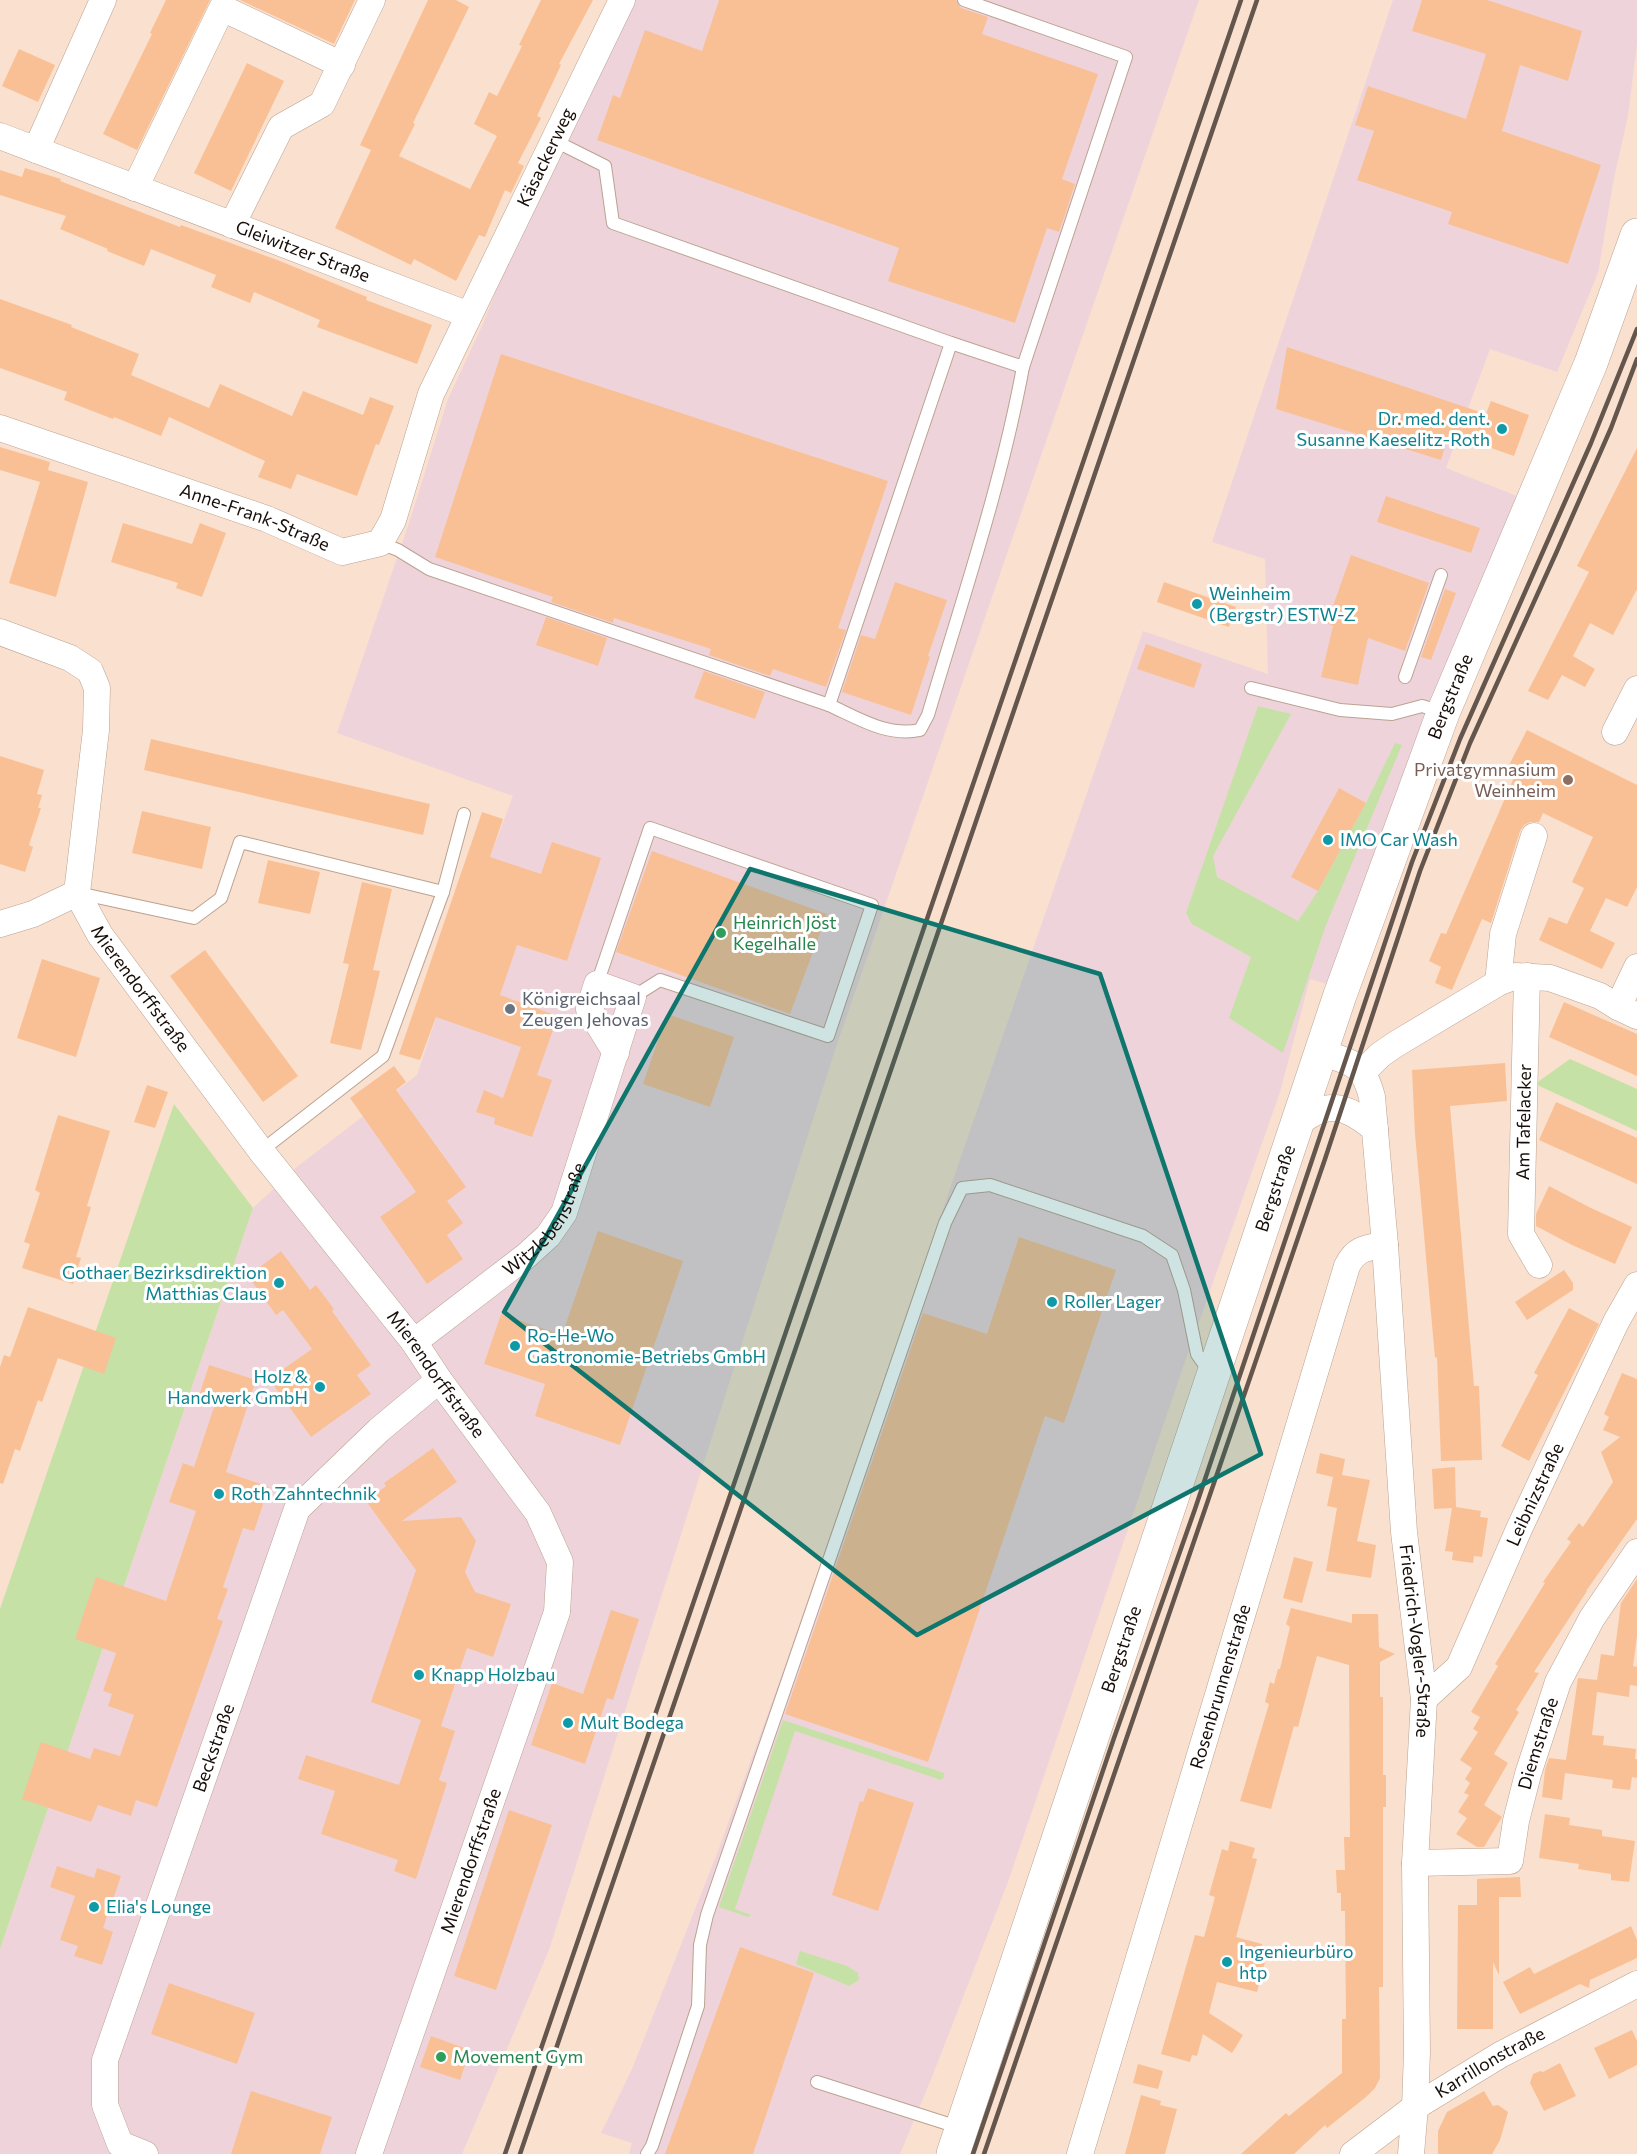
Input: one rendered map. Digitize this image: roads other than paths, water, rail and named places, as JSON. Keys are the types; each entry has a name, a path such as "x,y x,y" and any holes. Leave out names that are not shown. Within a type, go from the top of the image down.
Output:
{"main road":[{"name":"Bergstraße","path":"957,2141 1320,1052 1443,713 1591,363 1637,235"}],"street":[{"path":"36,150 103,0"},
{"path":"232,225 281,127 321,104 372,0"},
{"name":"Käsackerweg","path":"469,315 622,0"},
{"path":"135,188 222,8 342,65"},
{"name":"Gleiwitzer Straße","path":"0,136 469,315"},
{"path":"380,543 393,519 431,394 469,315"},
{"name":"Anne-Frank-Straße","path":"0,428 267,519 342,552 380,543"},
{"path":"0,632 70,658 90,671 97,688 96,730 77,893 33,914 0,924"},
{"path":"1615,732 1637,689"},
{"path":"1498,982 1503,934 1534,836"},
{"name":"Mierendorffstraße","path":"77,893 100,935 261,1151 414,1342 439,1380 538,1513 560,1562 557,1612 369,2154"},
{"path":"1320,1052 1356,1065 1363,1072 1380,1055 1396,1044 1498,982 1516,976 1550,978 1600,996 1627,1012 1637,967"},
{"name":"Am Tafelacker","path":"1527,976 1521,1234 1539,1264"},
{"path":"616,1053 589,1009 597,984 633,997"},
{"name":"Witzlebenstraße","path":"414,1342 526,1256 548,1236 564,1213 633,997"},
{"name":"Friedrich-Vogler-Straße","path":"1363,1072 1368,1080 1372,1097 1385,1245 1404,1532 1424,1699 1414,1863 1417,2052 1411,2154"},
{"path":"1295,1126 1322,1108 1336,1107 1353,1112 1375,1129"},
{"name":"Rosenbrunnenstraße","path":"1080,2154 1347,1266 1352,1256 1361,1249 1385,1245"},
{"name":"Leibnizstraße","path":"1424,1699 1459,1667 1519,1529 1616,1322 1637,1285"},
{"name":"Beckstraße","path":"145,2154 120,2144 105,2105 105,2060 297,1509 379,1430 439,1380"},
{"name":"Diemstraße","path":"1414,1863 1510,1861 1516,1821 1528,1774 1558,1682 1592,1618 1637,1552"},
{"name":"Karrillonstraße","path":"1353,2154 1415,2107 1500,2055 1637,1984"}],"lane":[{"path":"380,543 398,550 429,569 829,705 878,727 892,731 920,730 928,715 999,474 1013,420 1023,367 1126,57 964,0"},
{"path":"555,141 605,166 613,223 1023,367"},
{"path":"829,705 951,343"},
{"path":"1406,676 1441,575"},
{"path":"1251,688 1340,710 1392,714 1422,706 1443,713"},
{"path":"261,1151 383,1056 443,892 465,814"},
{"path":"597,984 650,828 872,905 828,1036 660,980 633,997"},
{"path":"77,893 194,918 221,898 240,842 443,892"},
{"path":"647,2154 652,2146 698,2006 700,1945 707,1914 945,1223 962,1188 990,1185 1143,1236 1172,1255 1184,1290 1197,1354 1206,1367 1214,1370"},
{"path":"817,2082 957,2141"}],"railway":[{"path":"505,2154 1241,0"},
{"path":"520,2154 1257,0"},
{"path":"973,2154 1114,1738 1195,1509 1412,862 1460,739 1591,443 1637,329"},
{"path":"984,2154 1325,1159 1420,871 1470,743 1611,428 1637,359"}],"place":[{"name":"Dr. med. dent. Susanne Kaeselitz-Roth","path":"1502,429"},
{"name":"Weinheim (Bergstr) ESTW-Z","path":"1197,604"},
{"name":"Privatgymnasium Weinheim","path":"1568,780"},
{"name":"IMO Car Wash","path":"1328,840"},
{"name":"Heinrich Jöst Kegelhalle","path":"721,933"},
{"name":"Königreichsaal Zeugen Jehovas","path":"510,1009"},
{"name":"Gothaer Bezirksdirektion Matthias Claus","path":"279,1283"},
{"name":"Roller Lager","path":"1052,1302"},
{"name":"Ro-He-Wo Gastronomie-Betriebs GmbH","path":"515,1346"},
{"name":"Holz & Handwerk GmbH","path":"320,1387"},
{"name":"Roth Zahntechnik","path":"219,1494"},
{"name":"Knapp Holzbau","path":"419,1675"},
{"name":"Mult Bodega","path":"568,1723"},
{"name":"Elia's Lounge","path":"94,1907"},
{"name":"Ingenieurbüro htp","path":"1227,1962"},
{"name":"Movement Gym","path":"441,2057"}]}
